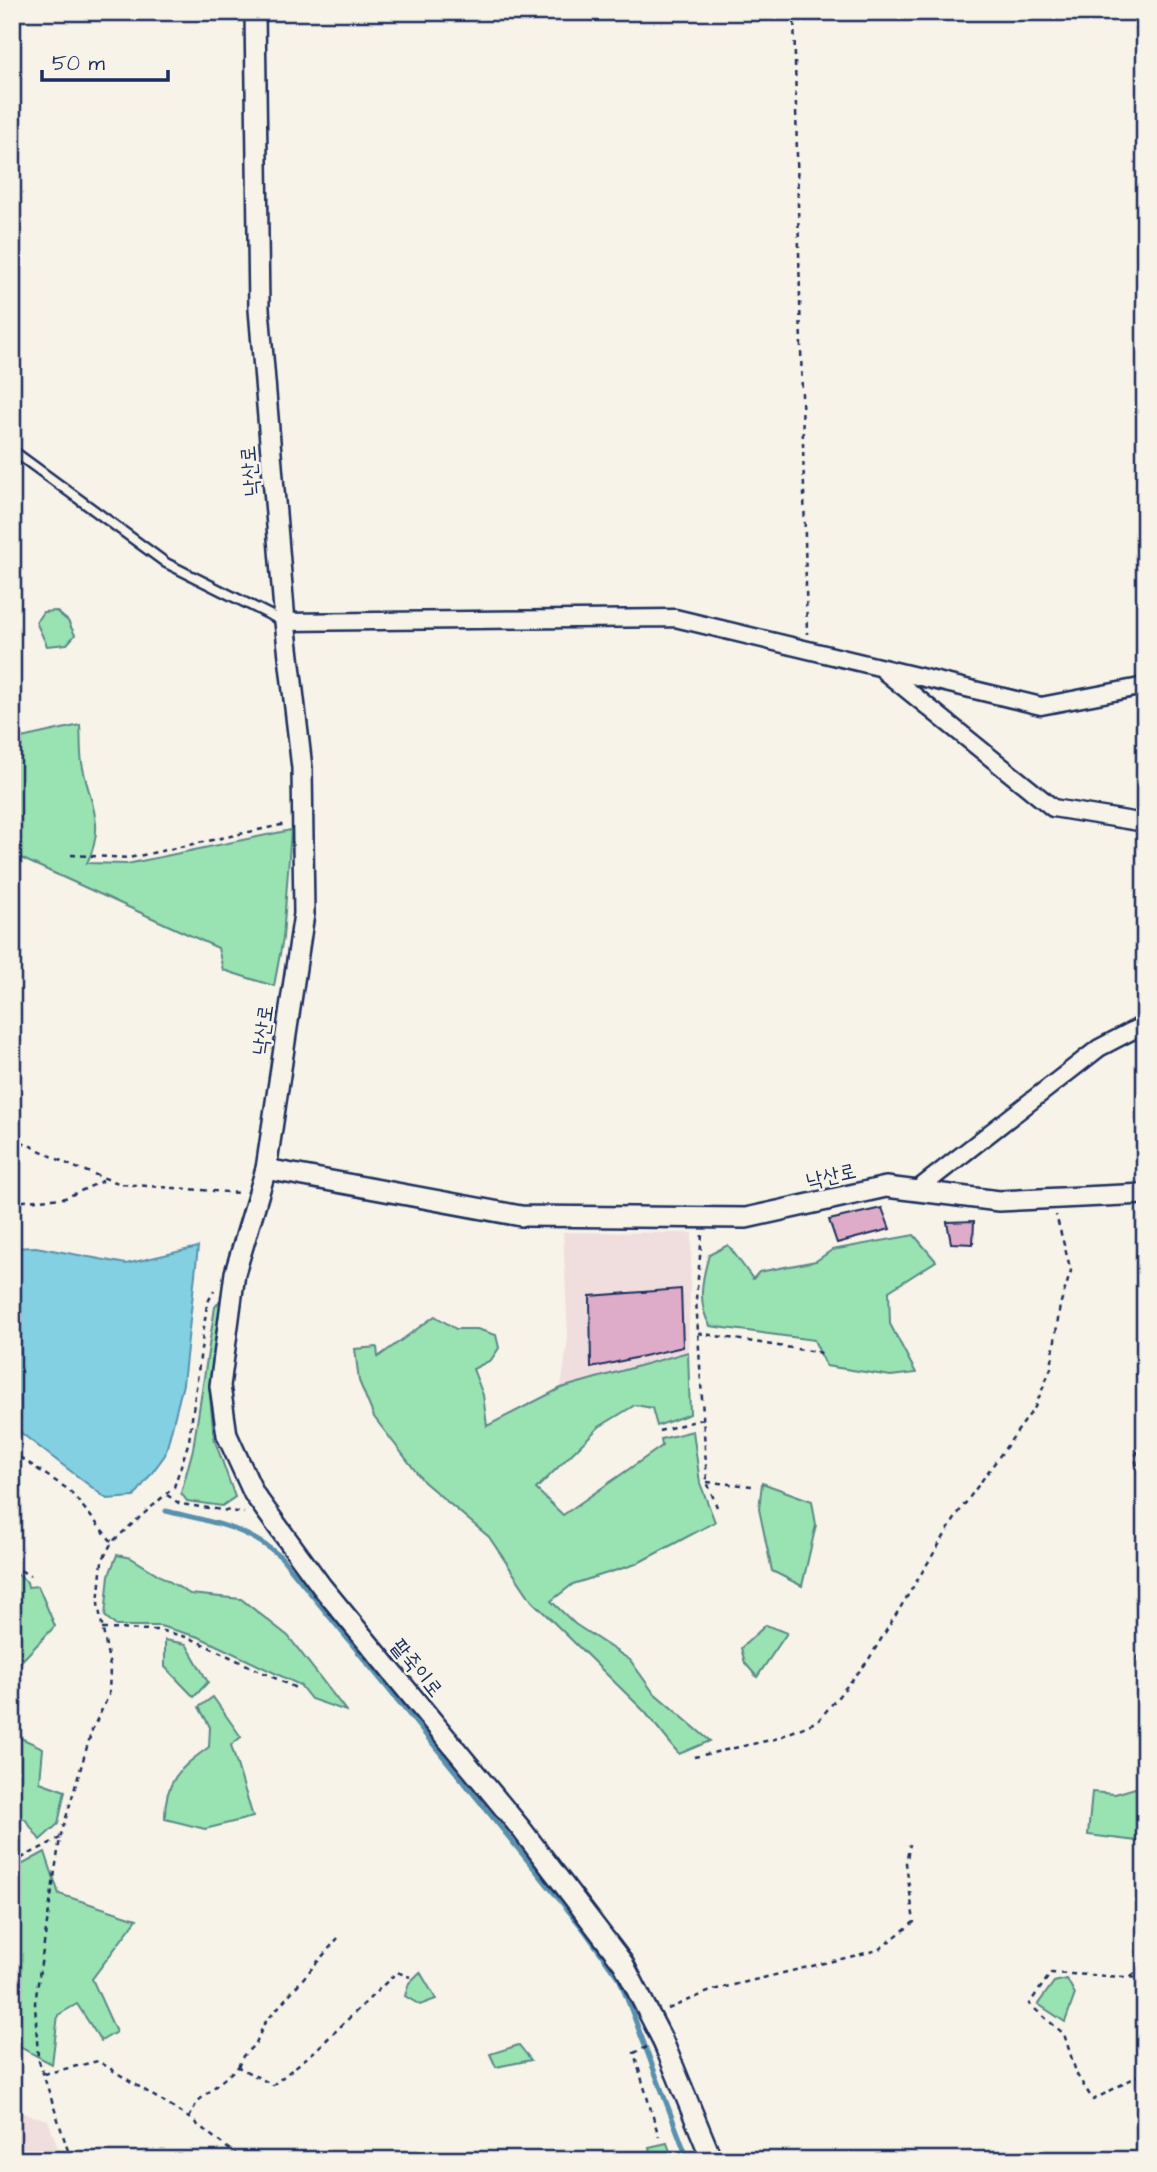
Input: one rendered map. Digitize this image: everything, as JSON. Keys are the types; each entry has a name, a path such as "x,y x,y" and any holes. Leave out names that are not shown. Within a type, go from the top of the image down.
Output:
{"street":[{"name":"낙산로","path":"255,12 259,309 285,622 302,768 304,914 266,1169 522,1216 746,1219 886,1187 999,1201 1145,1194"},
{"path":"285,622 675,618 1041,706 1145,686"},
{"path":"879,668 1053,808 1145,822"},
{"path":"917,1190 1098,1048 1145,1024"},
{"name":"팥죽이로","path":"266,1169 234,1273 220,1385 227,1435 254,1494 322,1587 531,1841 623,1964 650,2017 712,2160"}],"lane":[{"path":"12,450 166,563 285,622"}],"path":[{"path":"794,12 808,651"},
{"path":"71,855 129,858 303,820"},
{"path":"12,1137 74,1167 121,1184 244,1194"},
{"path":"12,1202 65,1198 107,1179"},
{"path":"694,1757 775,1740 818,1721 867,1662 959,1512 1035,1407 1051,1368 1059,1305 1070,1271 1052,1199"},
{"path":"704,1218 696,1299 707,1482 717,1507"},
{"path":"71,2160 38,2058 35,2003 60,1838 92,1730 109,1695 110,1667 98,1604 102,1561 112,1542 174,1487 189,1441 207,1304 217,1282"},
{"path":"698,1333 822,1353"},
{"path":"659,1431 703,1419"},
{"path":"1139,1475 1135,1457 1145,1438"},
{"path":"12,1452 69,1490 112,1542"},
{"path":"707,1482 754,1486"},
{"path":"166,1494 180,1504 222,1512 268,1514"},
{"path":"12,1565 30,1576"},
{"path":"1145,1604 1142,1605 1145,1619"},
{"path":"102,1629 159,1630 190,1638 298,1689"},
{"path":"1136,1660 1145,1646"},
{"path":"12,1863 60,1838"},
{"path":"650,2017 713,1990 878,1950 914,1922 906,1863 910,1844"},
{"path":"189,2118 197,2102 239,2067 243,2056 256,2043 264,2024 338,1938"},
{"path":"1129,1978 1145,1966"},
{"path":"239,2067 273,2085 316,2052 397,1972 410,1977"},
{"path":"1145,1978 1051,1973 1029,2004 1064,2034 1077,2075 1093,2100 1145,2072"},
{"path":"636,2052 634,2053 659,2137"},
{"path":"44,2074 98,2061 189,2118 243,2160"},
{"path":"70,2154 82,2153 96,2160"}],"shaded area":[{"path":"563,1232 692,1233 688,1352 561,1388 568,1338"},
{"path":"12,2110 48,2120 62,2160 31,2160 12,2147"}],"green space":[{"path":"56,611 68,621 75,635 67,644 47,646 36,622 43,612"},
{"path":"80,725 82,763 96,824 93,849 87,863 127,864 291,830 283,938 274,986 223,970 218,948 12,854 12,740"},
{"path":"914,1235 936,1261 889,1291 890,1324 916,1373 891,1376 826,1366 814,1340 710,1326 703,1309 704,1273 709,1255 728,1245 753,1279 759,1272 816,1261 832,1250"},
{"path":"223,1297 209,1385 214,1438 235,1497 222,1506 187,1501 181,1493 193,1449 215,1307"},
{"path":"435,1316 456,1329 477,1329 496,1335 499,1348 491,1360 473,1369 483,1395 487,1426 561,1388 688,1352 690,1414 657,1426 652,1408 635,1405 599,1427 536,1489 563,1515 662,1446 661,1439 693,1431 700,1483 715,1522 636,1564 573,1584 551,1601 575,1624 630,1660 653,1692 710,1741 679,1754 645,1712 532,1601 489,1537 424,1482 374,1417 359,1381 355,1349 377,1347 378,1357"},
{"path":"762,1483 812,1501 816,1525 802,1586 772,1571 759,1509"},
{"path":"117,1555 131,1558 190,1594 241,1599 288,1636 346,1711 311,1699 300,1685 199,1637 160,1626 116,1626 105,1616 109,1575"},
{"path":"12,1570 27,1582 28,1587 38,1586 55,1626 12,1671"},
{"path":"766,1625 787,1633 757,1677 745,1663 741,1648"},
{"path":"165,1640 186,1644 208,1682 194,1697 165,1667"},
{"path":"213,1697 241,1737 231,1745 253,1817 205,1829 165,1819 165,1806 176,1777 209,1747 210,1727 199,1707"},
{"path":"12,1734 43,1748 40,1782 65,1791 58,1824 40,1840 25,1819 12,1815"},
{"path":"1145,1785 1145,1842 1088,1835 1092,1792 1115,1794"},
{"path":"45,1852 59,1894 137,1919 92,1979 116,2032 101,2041 77,2004 58,2015 52,2064 12,2043 12,1870"},
{"path":"420,1972 436,1999 420,2005 405,1996 409,1983"},
{"path":"1067,1979 1075,1994 1065,2022 1038,2004 1054,1982"},
{"path":"519,2045 531,2060 496,2067 490,2054"},
{"path":"667,2143 673,2160 652,2160 649,2147"}],"water":[{"path":"36,1247 126,1264 198,1247 183,1384 165,1455 134,1497 107,1499 12,1426 12,1248"}],"building":[{"path":"882,1208 890,1229 837,1243 829,1220"},
{"path":"974,1221 973,1244 951,1243 947,1222"},
{"path":"681,1289 683,1347 591,1368 590,1296"}],"waterway":[{"path":"166,1511 241,1532 281,1557 585,1931 620,1980 688,2160"}]}
